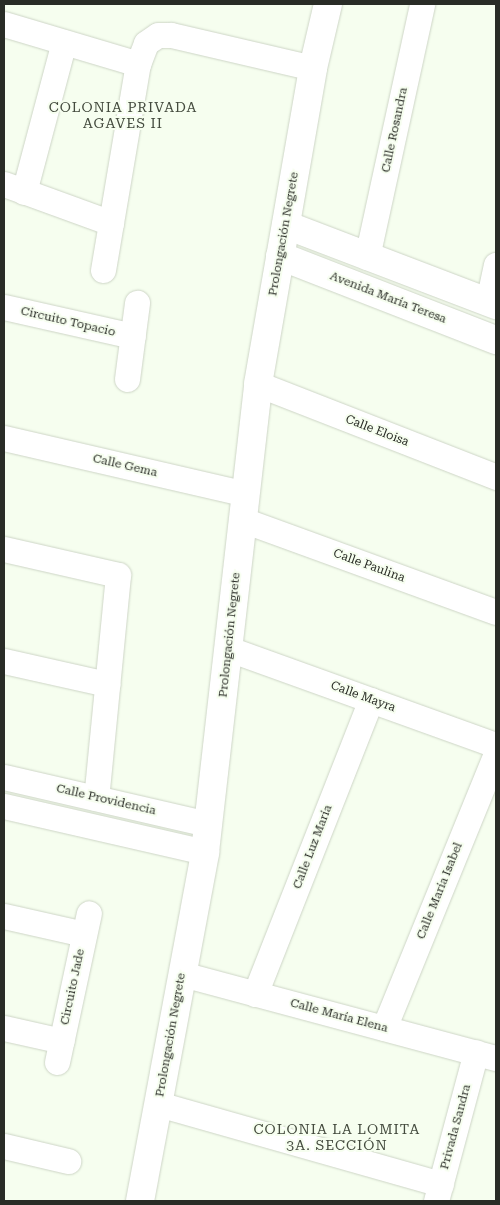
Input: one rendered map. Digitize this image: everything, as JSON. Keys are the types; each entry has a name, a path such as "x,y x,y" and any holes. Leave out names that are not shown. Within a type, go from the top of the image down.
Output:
{"street":[{"name":"Prolongación Negrete","path":"140,1201 205,852 258,384 313,68 328,4"},
{"name":"Calle Rosandra","path":"367,257 422,4"},
{"path":"4,24 138,64"},
{"path":"104,270 138,64 146,43 158,35 171,35 313,68"},
{"path":"64,42 14,188 111,223"},
{"path":"286,225 492,304 496,265"},
{"name":"Avenida María Teresa","path":"280,256 496,340"},
{"name":"Circuito Topacio","path":"127,379 138,303"},
{"name":"Circuito Topacio","path":"4,307 133,336"},
{"name":"Calle Eloisa","path":"258,384 496,477"},
{"name":"Calle Gema","path":"4,438 244,507"},
{"name":"Calle Paulina","path":"244,507 496,612"},
{"path":"4,550 118,575 96,798"},
{"name":"Calle Mayra","path":"229,649 496,745"},
{"path":"4,661 107,684"},
{"name":"Calle Luz María","path":"256,994 371,700"},
{"name":"Calle María Isabel","path":"384,1028 496,754"},
{"name":"Calle Providencia","path":"4,777 208,824"},
{"path":"4,806 205,852"},
{"name":"Circuito Jade","path":"4,916 87,923 59,1052 4,1028"},
{"name":"Calle María Elena","path":"182,974 486,1055"},
{"name":"Privada Sandra","path":"439,1193 486,1055"},
{"path":"158,1104 439,1193"},
{"path":"4,1146 68,1161"}],"district":[{"name":"COLONIA PRIVADA AGAVES II","path":"123,116"},
{"name":"COLONIA LA LOMITA 3A. SECCIÓN","path":"337,1138"}]}
